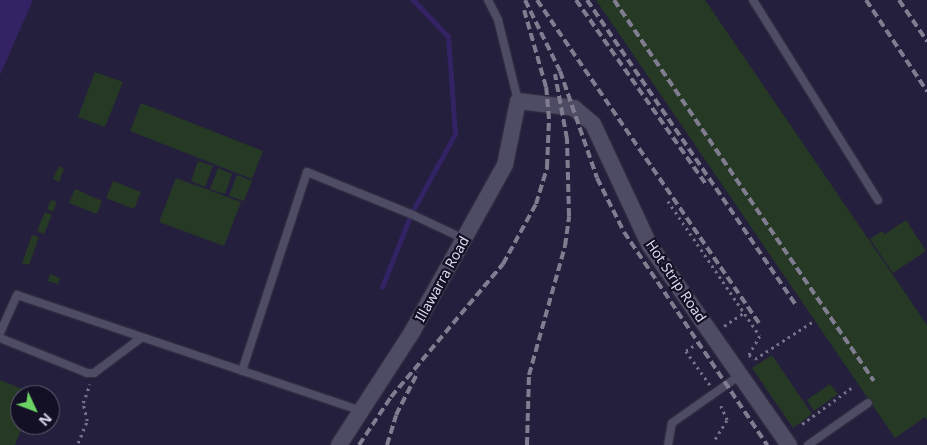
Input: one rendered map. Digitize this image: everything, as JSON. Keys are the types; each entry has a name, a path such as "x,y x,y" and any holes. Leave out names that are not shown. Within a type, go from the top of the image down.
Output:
{"street":[{"name":"Illawarra Road","path":"339,445 412,332 505,165 518,101"},
{"name":"Hot Strip Road","path":"518,101 574,108 593,124 650,246 789,445"}],"lane":[{"path":"488,0 498,20 518,101"},
{"path":"753,0 878,200"},
{"path":"242,372 306,172 411,214 464,239"},
{"path":"0,333 17,295 361,411"},
{"path":"0,338 87,373 94,373 142,338"},
{"path":"668,445 672,423 740,374"},
{"path":"808,445 868,403"}],"path":[{"path":"668,201 746,312 760,336 749,355 755,359 812,322"},
{"path":"714,439 726,420 715,391 686,351 746,312"},
{"path":"78,444 87,421 82,403 94,373"},
{"path":"802,424 854,386"}],"shaded area":[{"path":"0,0 927,0 927,445 0,445"},
{"path":"0,0 33,0 0,75"}],"building":[{"path":"596,0 705,0 927,325 927,420 925,417 895,438"},
{"path":"95,72 123,82 105,127 78,117"},
{"path":"141,103 263,151 252,179 130,131"},
{"path":"198,161 213,166 205,187 191,181"},
{"path":"59,166 64,169 59,182 53,179"},
{"path":"218,168 232,174 225,194 210,189"},
{"path":"237,175 252,181 244,201 229,196"},
{"path":"176,178 241,202 224,246 159,222"},
{"path":"113,181 141,192 134,209 106,198"},
{"path":"75,189 102,201 97,214 69,203"},
{"path":"51,200 57,202 53,212 47,209"},
{"path":"45,212 52,215 44,234 37,231"},
{"path":"906,220 926,251 893,273 870,239 882,231 885,234"},
{"path":"32,235 39,237 29,265 22,263"},
{"path":"50,274 60,278 58,284 48,281"},
{"path":"772,355 812,414 793,428 752,368"},
{"path":"0,380 13,385 10,385 10,435 19,435 15,445 0,445"},
{"path":"830,384 838,394 814,411 807,400"}],"waterway":[{"path":"382,287 411,214 455,134 448,37 413,0"}],"railway":[{"path":"525,0 560,71 597,178 624,232 767,445"},
{"path":"537,0 759,323"},
{"path":"576,0 707,186"},
{"path":"587,0 797,307"},
{"path":"614,0 874,381"},
{"path":"866,0 927,91"},
{"path":"899,0 927,41"},
{"path":"359,445 391,397 503,264 536,204 547,167 549,119 546,87 524,10"},
{"path":"527,445 529,375 565,246 569,216 567,139 555,74"},
{"path":"387,445 396,415 418,372"}]}
